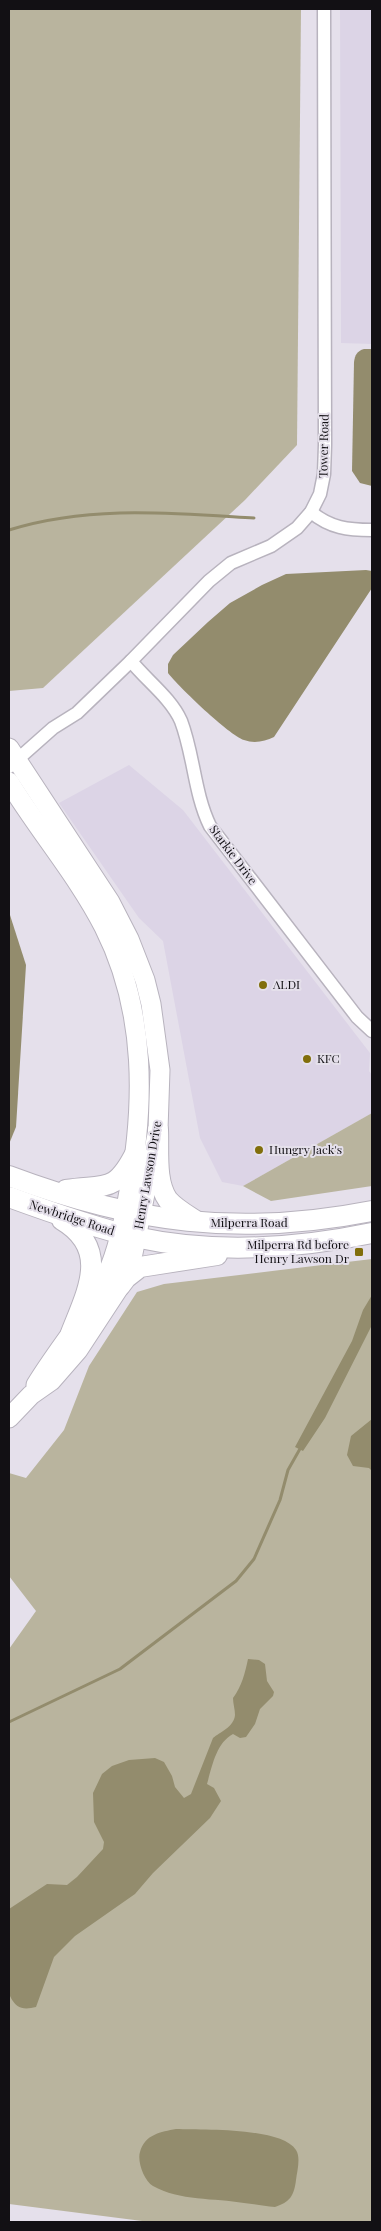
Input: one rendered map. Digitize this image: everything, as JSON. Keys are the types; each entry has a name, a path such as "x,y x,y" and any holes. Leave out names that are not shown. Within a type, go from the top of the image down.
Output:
{"highway":[{"path":"158,1130 160,1173 163,1191 175,1206 198,1222"},
{"path":"56,1192 80,1188 101,1188 109,1185 121,1176 136,1152"},
{"name":"Newbridge Road","path":"13,1177 56,1192 133,1213"},
{"name":"Newbridge Road","path":"9,1198 128,1235"},
{"path":"45,1210 73,1228 86,1241 90,1250 92,1265 89,1285 71,1333"},
{"name":"Milperra Road","path":"133,1213 198,1222 276,1224 318,1220 372,1211"},
{"name":"Milperra Road","path":"128,1235 196,1246 229,1248 281,1246 341,1240 372,1233"},
{"path":"120,1286 135,1270 147,1265 281,1246"}],"main road":[{"name":"Henry Lawson Drive","path":"11,759 110,902 138,961 147,988 156,1028 160,1070 158,1130 128,1235 100,1290 50,1362 31,1395"},
{"name":"Henry Lawson Drive","path":"9,782 88,900 114,949 128,991 136,1033 140,1072 140,1119 136,1152 133,1213"},
{"name":"Henry Lawson Drive","path":"9,1418 31,1395 51,1381 78,1350 120,1286 134,1253 128,1235"}],"street":[{"name":"Tower Road","path":"11,759 76,713 131,661 209,581 231,564 284,538 311,512 320,494 324,474 324,9"},
{"path":"311,512 325,523 339,528 372,530"},
{"name":"Starkie Drive","path":"131,661 164,697 181,721 203,812 210,826 357,1017 372,1031"}],"shaded area":[{"path":"9,9 301,9 297,445 245,500 43,688 9,691"},
{"path":"340,9 372,9 372,344 341,343"},
{"path":"364,349 372,349 372,486 360,483 352,471 354,362 357,354"},
{"path":"372,571 372,588 274,737 256,742 244,740 237,736 204,710 168,673 168,664 173,655 208,622 230,603 262,585 286,574"},
{"path":"129,765 183,810 370,1053 369,1071 372,1075 372,1113 243,1186 222,1182 200,1138 163,941 139,918 59,803"},
{"path":"9,912 26,965 16,1127 9,1144"},
{"path":"372,1113 372,1186 271,1201 243,1186"},
{"path":"372,1259 372,2222 150,2222 9,2204 9,1649 36,1611 9,1576 9,1473 26,1478 64,1430 89,1366 137,1292 164,1284"},
{"path":"372,1295 372,1325 325,1418 303,1451 295,1447 352,1341 363,1310"},
{"path":"372,1419 372,1471 369,1468 353,1466 347,1455 351,1436"},
{"path":"248,1659 259,1660 265,1664 267,1681 274,1692 273,1696 260,1709 255,1724 246,1737 240,1738 233,1734 222,1743 213,1763 207,1784 214,1788 221,1801 210,1818 153,1873 135,1894 75,1936 54,1957 36,2007 21,2008 12,2000 9,1991 9,1909 47,1884 67,1885 103,1849 104,1842 94,1822 93,1793 102,1774 112,1766 129,1760 155,1758 164,1762 172,1776 175,1787 184,1798 191,1794 213,1738 229,1726 234,1719 233,1698 241,1684"},
{"path":"176,2129 240,2131 275,2137 288,2143 296,2150 298,2157 295,2186 290,2198 275,2207 186,2197 163,2191 153,2186 147,2180 140,2165 139,2156 142,2146 154,2135"}],"waterway":[{"path":"9,530 39,522 100,514 161,513 254,518"},
{"path":"9,1722 120,1669 236,1581 254,1559 280,1500 288,1470 301,1447"}],"place":[{"name":"ALDI","path":"263,985"},
{"name":"KFC","path":"307,1059"},
{"name":"Hungry Jack's","path":"259,1150"},
{"name":"Milperra Rd before Henry Lawson Dr","path":"359,1252"}]}
